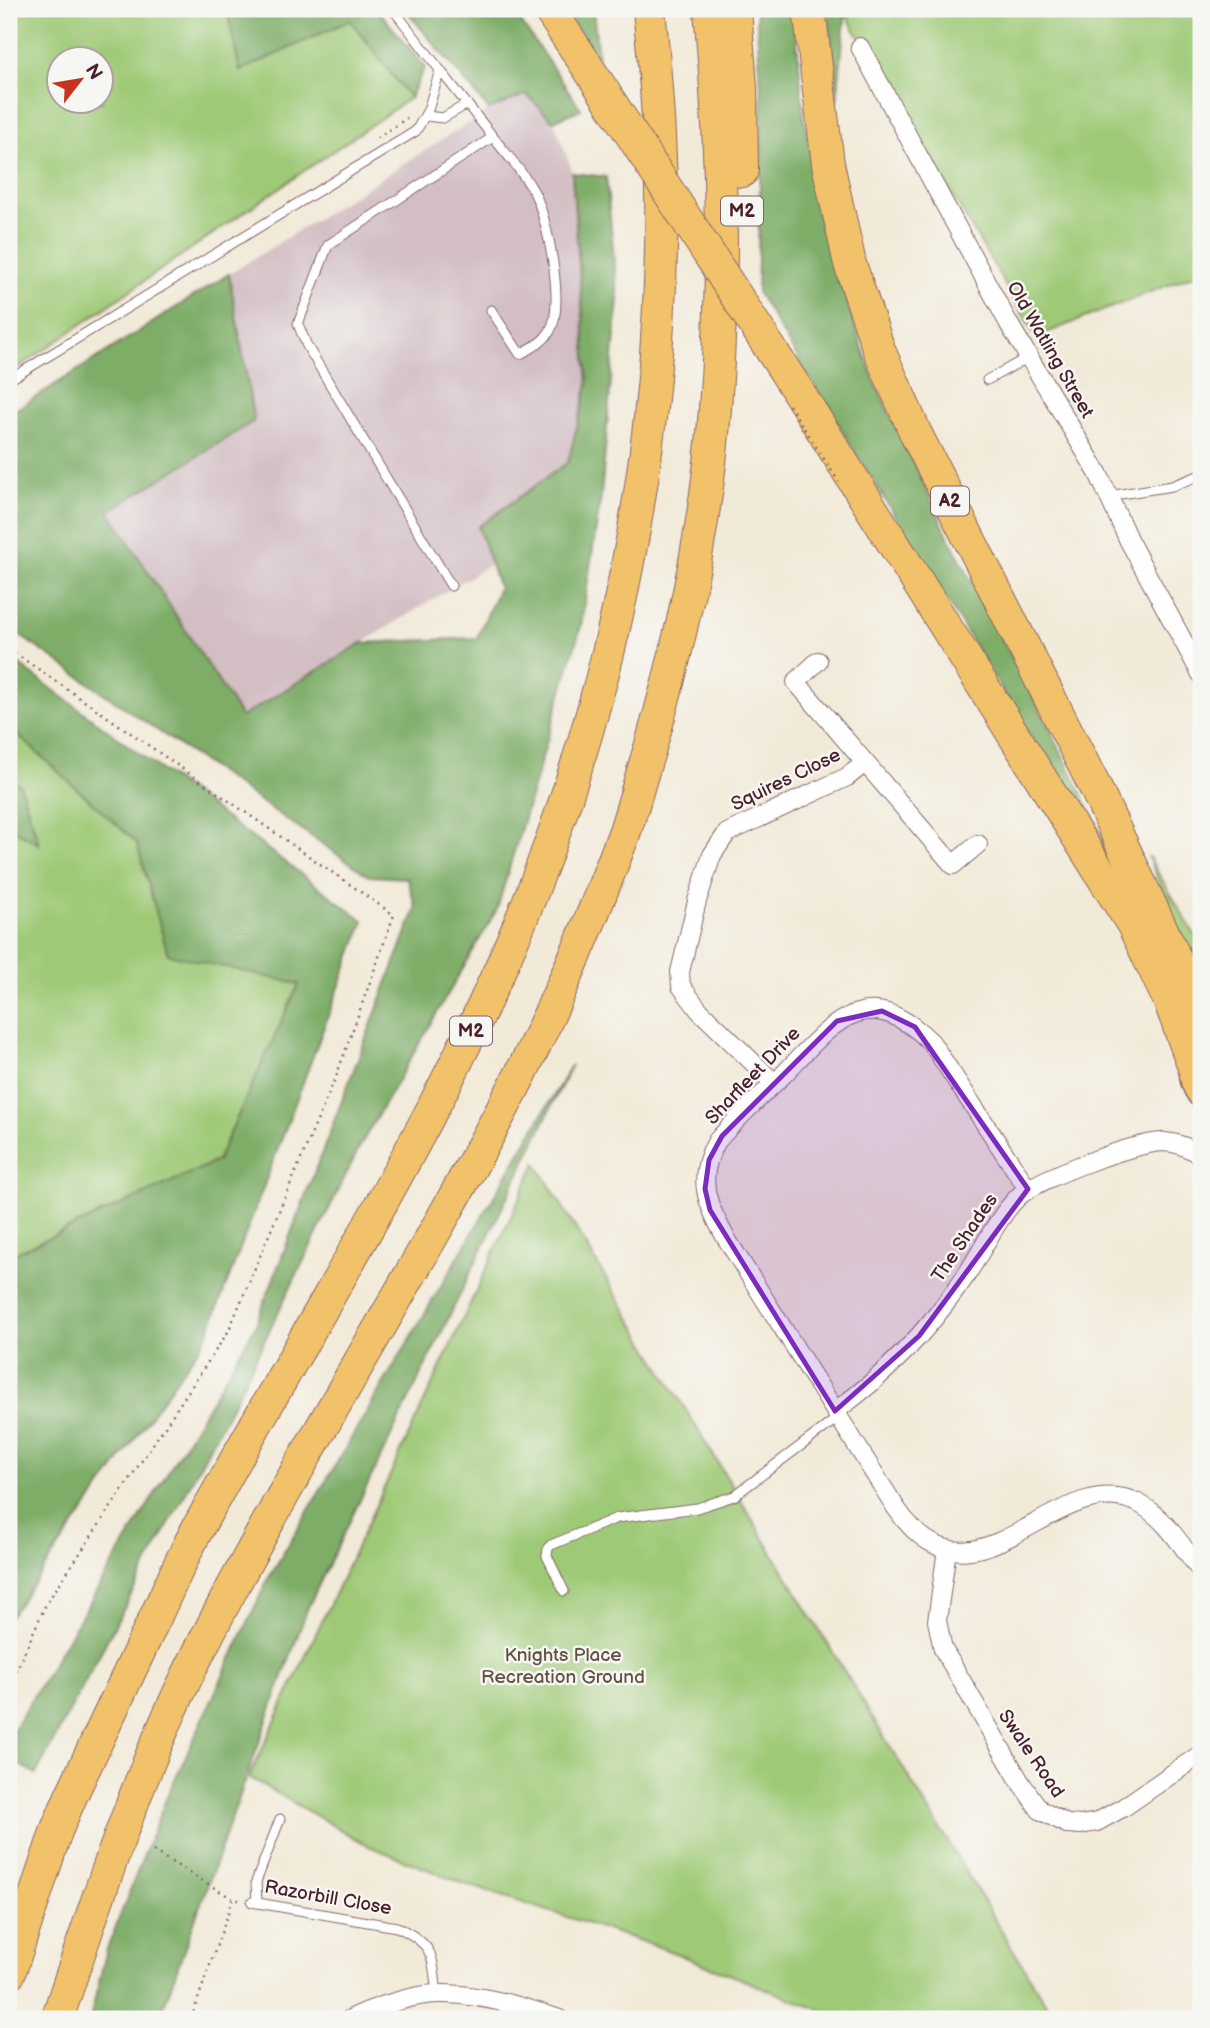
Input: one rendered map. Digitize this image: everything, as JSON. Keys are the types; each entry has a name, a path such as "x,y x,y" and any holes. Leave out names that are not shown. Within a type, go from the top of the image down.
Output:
{"highway":[{"path":"549,9 792,382 1116,897 1155,968 1199,1070"},
{"name":"M2","path":"9,1974 57,1829 195,1532 406,1156 458,1057 517,928 576,770 594,712 621,603 646,466 658,332 662,244 657,106 649,9"},
{"name":"M2","path":"57,2019 114,1850 189,1672 271,1515 387,1316 514,1086 591,920 627,824 665,697 694,567 715,410 721,190 710,9"},
{"name":"M2","path":"715,410 735,365 736,352 742,207 741,88 735,9"},
{"name":"A2","path":"809,9 828,164 850,264 880,350 916,434 1094,785 1201,1013"}],"street":[{"name":"Old Watling Street","path":"860,47 1028,357 1098,473 1129,541 1201,674"},
{"name":"Squires Close","path":"818,661 796,682 953,865 978,844"},
{"name":"Squires Close","path":"774,1083 699,1010 681,986 680,972 697,901 712,855 727,833 847,777 865,763"},
{"name":"Sharfleet Drive","path":"947,1549 925,1540 908,1524 726,1238 710,1210 705,1175 713,1148 722,1136 837,1021 865,1012 882,1011 896,1015 915,1027 931,1042 1028,1189"},
{"name":"The Shades","path":"837,1414 919,1336 963,1280 1011,1206 1028,1189 1084,1165 1153,1143 1177,1144 1201,1156"},
{"path":"947,1549 985,1548 1078,1503 1111,1496 1136,1502 1155,1515 1201,1572"},
{"name":"Swale Road","path":"947,1549 937,1620 943,1649 1040,1810 1055,1820 1073,1825 1101,1821 1201,1754"},
{"path":"350,2019 400,2001 437,1994 503,2012 559,2019"}],"lane":[{"path":"393,9 531,187 540,206 552,248 554,319 546,337 520,354 491,310"},
{"path":"9,380 407,138 419,128 426,116 440,70"},
{"path":"426,116 441,119 467,104"},
{"path":"451,586 307,346 298,328 298,321 328,245 493,137"},
{"path":"987,380 1028,357"},
{"path":"1108,496 1172,486 1201,475"},
{"path":"564,1591 547,1556 551,1545 617,1518 696,1508 734,1496 837,1414"},
{"path":"255,1903 256,1882 280,1819"},
{"name":"Razorbill Close","path":"255,1903 397,1927 418,1937 432,1956 437,1994"}],"path":[{"path":"9,649 394,915 337,1074 228,1332 46,1604 9,1687"},
{"path":"153,1851 233,1899 255,1903"},
{"path":"191,2019 233,1899"}],"highlighted area":[{"path":"882,1011 915,1027 1028,1189 919,1336 835,1411 710,1210 705,1189 709,1160 722,1136 837,1021"}],"shaded area":[{"path":"526,94 556,126 618,300 601,496 242,717 35,397 489,110"}],"green space":[{"path":"9,9 227,9 240,71 350,20 410,98 9,374"},
{"path":"227,9 377,9 425,67 410,98 350,20 240,71"},
{"path":"405,9 512,9 581,109 553,121 526,94 489,110"},
{"path":"563,9 593,9 598,57"},
{"path":"756,9 794,9 804,117 831,258 874,380 949,538 1049,727 1146,924 757,292 762,107"},
{"path":"828,9 846,9 837,101"},
{"path":"846,9 1201,9 1201,272 1036,337 845,13"},
{"path":"572,173 606,177 618,300 601,496 581,626 497,909 360,1146 240,1390 36,1774 9,1759 9,1737 255,1327 416,908 407,878 369,876 9,628 9,414 229,274 254,421 109,511 241,717 362,643 477,638 499,588 478,527 568,462 588,384"},
{"path":"9,657 364,921 207,1336 9,1618 9,1256 217,1161 299,984 168,954 137,843 9,727"},
{"path":"9,727 137,843 168,954 299,984 217,1161 9,1256 9,827 39,843 20,786 9,778"},
{"path":"9,778 20,785 39,844 9,827"},
{"path":"1148,856 1201,945 1201,989"},
{"path":"571,1066 308,1607 159,2019 90,2019 107,1949 166,1799 267,1581"},
{"name":"Knights Place Recreation Ground","path":"536,1163 1055,2019 843,2019 662,1948 462,1883 369,1846 249,1777"}]}
